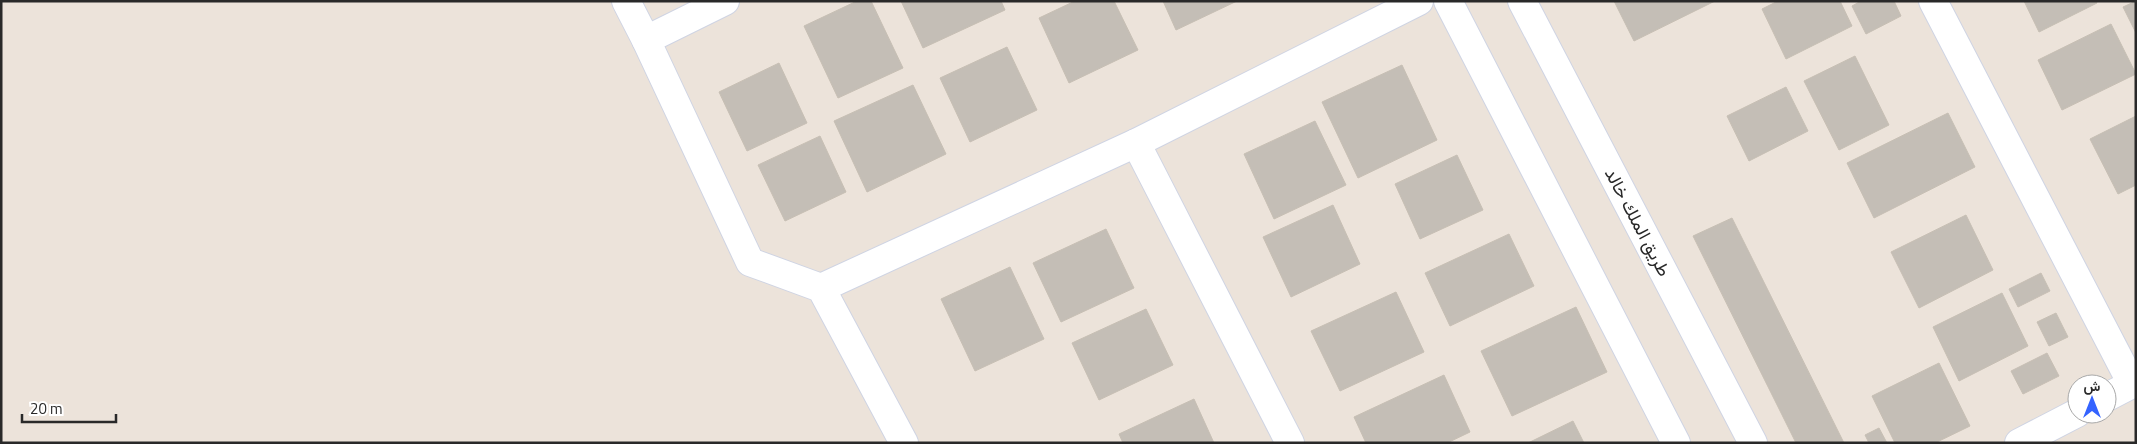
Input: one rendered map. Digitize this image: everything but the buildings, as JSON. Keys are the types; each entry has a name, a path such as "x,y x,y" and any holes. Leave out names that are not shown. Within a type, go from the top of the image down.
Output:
{"street":[{"path":"626,1 750,262 821,288 904,443"},
{"path":"646,40 726,1"},
{"path":"821,288 1136,142 1419,1"},
{"path":"1448,1 1676,443"},
{"name":"طريق الملك خالد","path":"1522,1 1753,443"},
{"path":"1933,1 2134,383 2117,392"},
{"path":"1136,142 1290,443"},
{"path":"2019,443 2067,418"}]}
